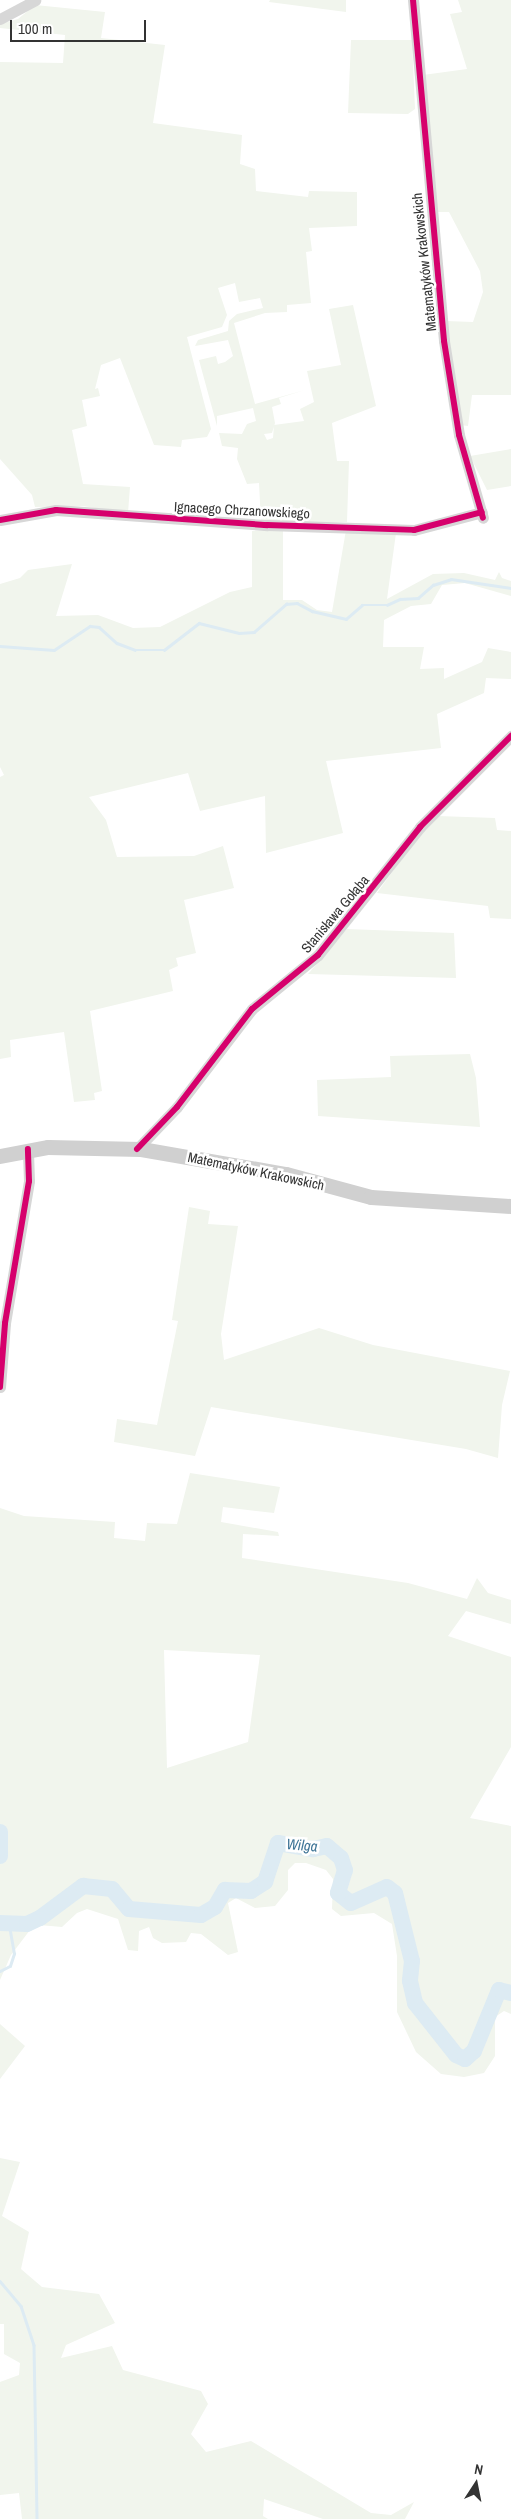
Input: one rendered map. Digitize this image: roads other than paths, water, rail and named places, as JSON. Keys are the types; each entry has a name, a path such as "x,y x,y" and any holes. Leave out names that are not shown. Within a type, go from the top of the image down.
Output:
{"street":[{"path":"0,19 34,0"},
{"name":"Matematyków Krakowskich","path":"413,0 444,341 459,435 482,515"},
{"name":"Ignacego Chrzanowskiego","path":"0,520 56,510 267,525 414,530 482,515"},
{"name":"Stanisława Gołąba","path":"137,1149 177,1107 246,1016 318,955 420,827 511,736"},
{"path":"0,1387 5,1323 29,1181 28,1149"},
{"name":"Matematyków Krakowskich","path":"0,1156 28,1149 137,1149 286,1174 371,1197 511,1206"}],"waterway":[{"path":"0,646 54,650 90,626 99,627 117,643 135,650 164,650 199,623 239,633 254,632 286,604 297,603 312,611 346,619 362,605 387,605 400,599 418,598 433,585 451,579 511,588"},
{"name":"Wilga","path":"0,1832 0,1856"},
{"name":"Wilga","path":"0,1923 27,1924 40,1918 83,1886 112,1889 129,1909 201,1915 215,1907 225,1890 251,1891 265,1882 278,1843 313,1849 327,1846 341,1858 345,1870 338,1893 351,1903 387,1887 395,1893 412,1961 410,1981 415,2003 456,2055 465,2059 474,2051 499,1990 511,1993"},
{"path":"0,1971 10,1966 14,1954 9,1925"},
{"path":"0,2281 21,2306 34,2345 37,2519"}]}
